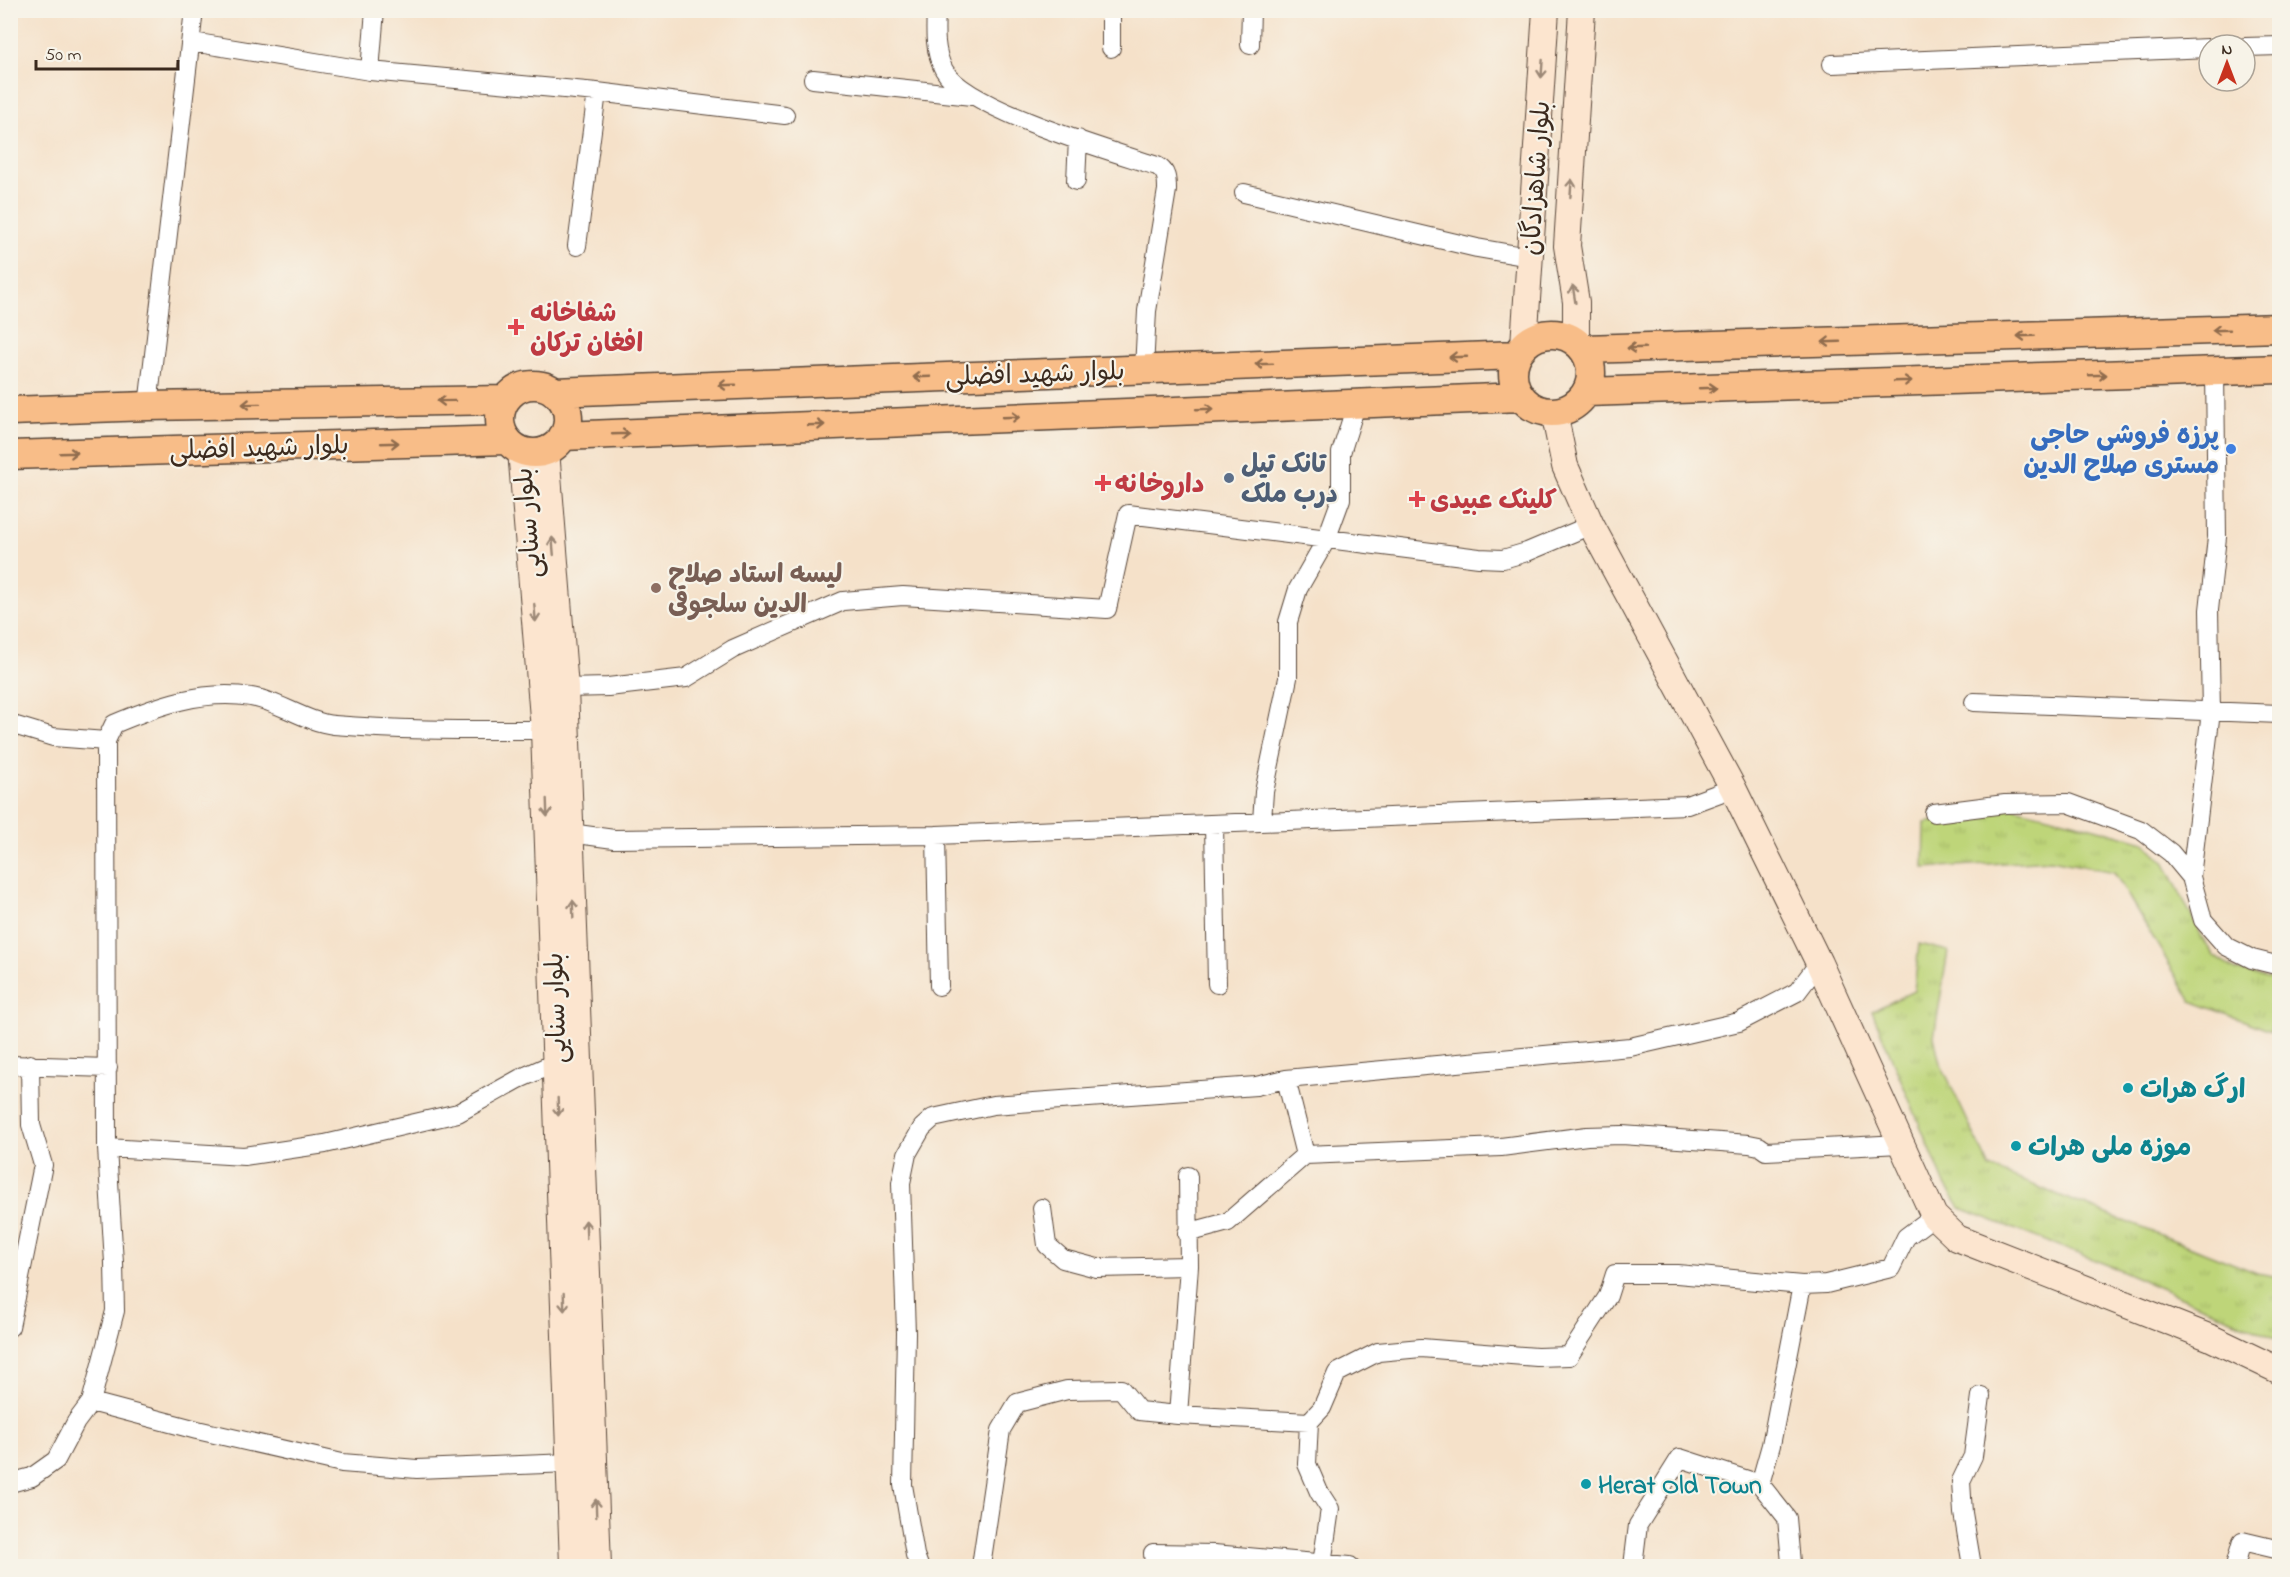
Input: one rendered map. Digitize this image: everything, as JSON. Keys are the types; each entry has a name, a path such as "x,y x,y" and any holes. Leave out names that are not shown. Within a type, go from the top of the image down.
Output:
{"main road":[{"name":"بلوار شاهزادگان","path":"1520,350 1529,257 1546,10"},
{"name":"بلوار شاهزادگان","path":"1580,345 1567,246 1582,10"},
{"path":"1580,345 2280,328"},
{"path":"1555,333 1566,336 1580,345 1592,370 1587,392 1578,402 1567,409 1554,412 1536,408 1521,397 1513,376 1520,350 1544,334 1555,333"},
{"name":"بلوار شهید افضلی","path":"554,392 1144,369 1520,350"},
{"path":"1587,392 2280,369"},
{"path":"527,385 545,387 554,392 566,407 567,417 534,444 500,420 505,400 512,393 527,385"},
{"name":"بلوار شهید افضلی","path":"10,455 534,444 1357,402 1521,397"},
{"name":"بلوار شهید افضلی","path":"10,411 148,406 505,400"},
{"path":"1554,412 1565,466 1591,525 1733,788 1819,963 1934,1216 1957,1238 2211,1338 2280,1371"},
{"name":"بلوار سنایی","path":"534,444 565,688 598,1566"},
{"name":"بلوار سنایی","path":"534,444 573,1566"}],"street":[{"path":"148,406 194,10"},
{"path":"370,71 375,10"},
{"path":"936,10 936,41 944,69 952,80 974,96 999,109 1078,140 1162,168 1167,176 1167,190 1147,311 1144,369"},
{"path":"1111,10 1111,48"},
{"path":"1250,45 1251,10"},
{"path":"192,42 370,71 597,92 785,116"},
{"path":"2257,46 2280,45"},
{"path":"1832,64 2197,49"},
{"path":"813,79 974,96"},
{"path":"577,246 597,92"},
{"path":"1076,182 1078,140"},
{"path":"1244,193 1477,248 1529,257"},
{"path":"2215,371 2217,537 2209,610 2211,711 2191,877 2203,920 2226,946 2252,959 2280,966"},
{"path":"1262,821 1264,792 1288,678 1288,622 1298,589 1326,540 1341,499 1341,453 1357,402"},
{"path":"565,688 608,687 686,678 733,649 843,601 903,596 1015,601 1107,609 1128,514 1326,540 1503,559 1527,552 1591,525"},
{"path":"10,1483 32,1478 56,1460 76,1422 91,1402 115,1311 107,1148 106,741 114,724 166,703 205,696 252,697 330,725 427,730 544,730"},
{"path":"1974,702 2280,714"},
{"path":"10,724 53,737 106,741"},
{"path":"570,833 614,839 936,835 1687,805 1733,788"},
{"path":"1934,813 2005,804 2068,803 2141,830 2170,853 2191,877"},
{"path":"1214,824 1217,984"},
{"path":"936,835 939,986"},
{"path":"919,1566 903,1485 906,1333 901,1183 908,1154 922,1128 933,1118 993,1105 1256,1086 1286,1079 1641,1045 1739,1022 1797,992 1819,963"},
{"path":"107,1148 244,1156 325,1144 458,1113 556,1062"},
{"path":"10,1327 43,1165 31,1125 30,1064"},
{"path":"10,1065 108,1068"},
{"path":"1286,1079 1305,1155"},
{"path":"1187,1233 1228,1222 1305,1155 1502,1147 1587,1136 1622,1135 1749,1144 1759,1146 1766,1151 1900,1144"},
{"path":"1178,1415 1189,1266 1188,1176"},
{"path":"1042,1208 1047,1245 1063,1259 1097,1268 1189,1266"},
{"path":"1322,1564 1330,1509 1319,1492 1307,1464 1309,1422 1322,1408 1337,1373 1378,1352 1421,1348 1537,1357 1569,1356 1608,1296 1615,1274 1677,1274 1802,1285 1826,1284 1891,1268 1906,1237 1934,1216"},
{"path":"1760,1484 1771,1445 1802,1285"},
{"path":"981,1566 1001,1430 1017,1403 1067,1390 1121,1389 1138,1412 1309,1422"},
{"path":"1972,1566 1961,1481 1973,1456 1981,1396"},
{"path":"91,1402 197,1430 342,1463 417,1469 570,1463"},
{"path":"1633,1566 1638,1525 1680,1458 1760,1484 1787,1518 1793,1565"},
{"path":"2235,1566 2242,1541 2280,1550"},
{"path":"1154,1566 1153,1553 1214,1554 1350,1566"}],"green space":[{"path":"2011,807 2144,842 2165,863 2203,939 2214,956 2236,970 2279,981 2279,1020 2271,1031 2191,1001 2114,872 2051,860 1924,868 1925,823"},
{"path":"1919,944 1948,951 1934,1037 1940,1063 1990,1168 2257,1273 2279,1277 2279,1340 2118,1269 1960,1208 1945,1185 1872,1011 1914,991"}],"place":[{"name":"شفاخانه افغان ترکان","path":"516,327"},
{"name":"پرزه فروشی حاجی مستری صلاح الدین","path":"2231,449"},
{"name":"تانک تیل درب ملک","path":"1229,478"},
{"name":"داروخانه","path":"1103,483"},
{"name":"کلینک عبیدی","path":"1417,499"},
{"name":"لیسه استاد صلاح الدین سلجوقی","path":"656,588"},
{"name":"ارگ هرات","path":"2128,1088"},
{"name":"موزه ملی هرات","path":"2016,1146"},
{"name":"Herat Old Town","path":"1586,1484"}]}
